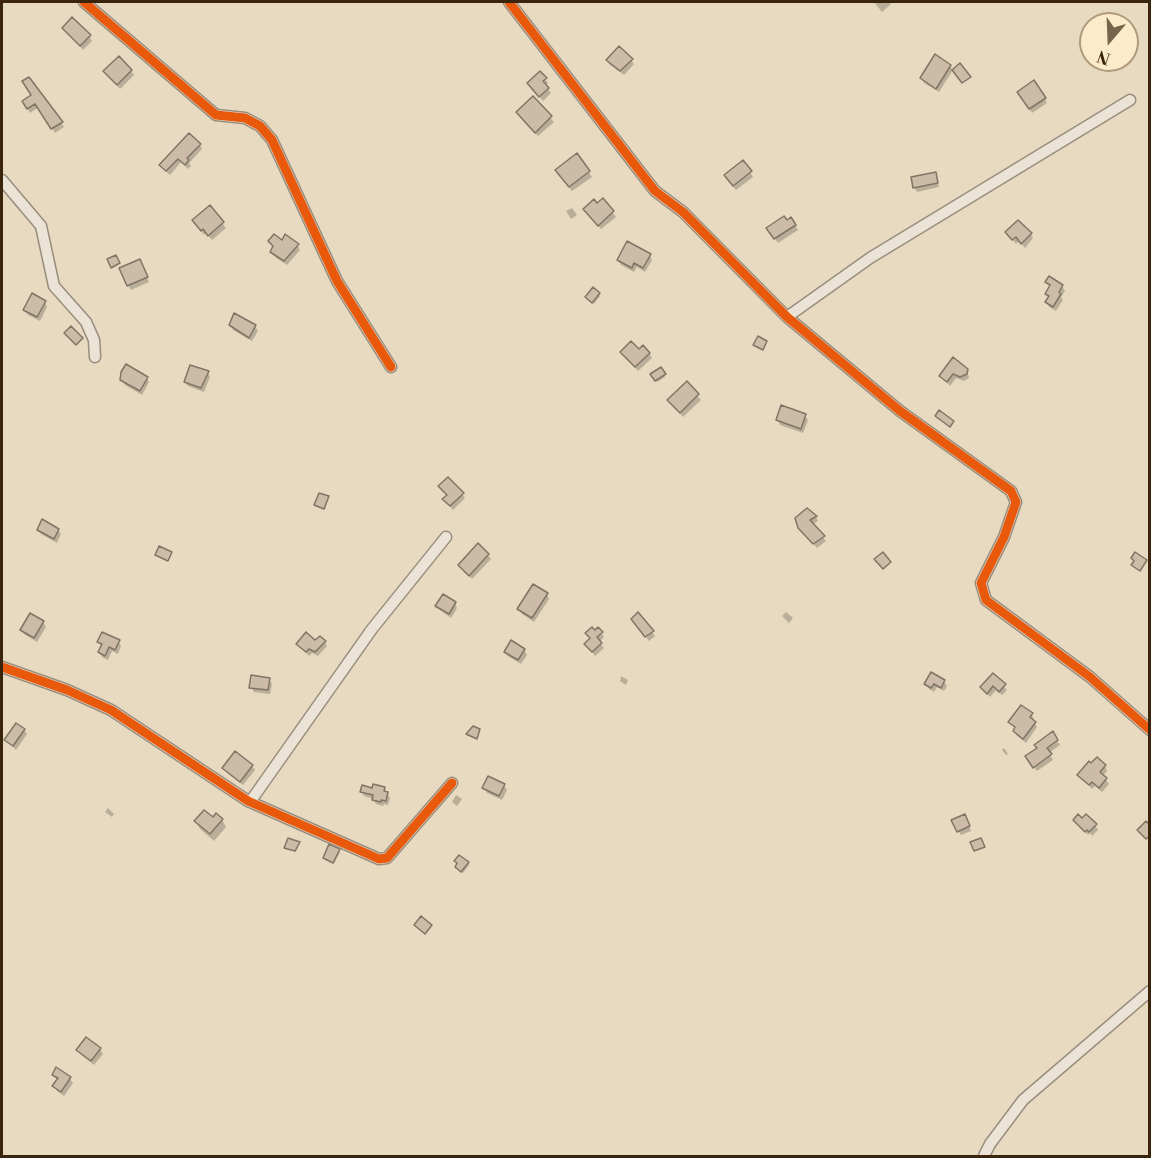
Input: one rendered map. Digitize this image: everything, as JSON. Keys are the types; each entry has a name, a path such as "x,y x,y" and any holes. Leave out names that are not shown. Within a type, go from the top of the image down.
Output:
{"street":[{"path":"84,2 216,115 245,118 260,126 272,140 337,281 391,367"},
{"path":"508,2 655,191 683,212 787,316 900,411 1011,491 1016,502 1004,537 981,583 987,600 1090,677 1149,730"},
{"path":"787,316 870,258 1130,100"},
{"path":"2,180 41,226 54,286 86,322 94,340 95,357"},
{"path":"250,802 372,629 446,537"},
{"path":"2,667 68,690 111,711 250,802 379,859 387,858 452,783"},
{"path":"984,1156 990,1144 1023,1100 1149,991"}],"building":[{"path":"72,17 91,35 80,46 62,28"},
{"path":"619,46 633,59 620,71 606,60"},
{"path":"935,54 951,65 936,89 920,78"},
{"path":"119,56 132,70 117,85 103,71"},
{"path":"960,63 971,77 962,83 952,70"},
{"path":"540,71 547,78 543,81 549,88 539,97 527,83"},
{"path":"29,77 63,122 51,129 35,104 27,109 22,101 31,95 22,81"},
{"path":"1034,80 1046,98 1029,109 1017,92"},
{"path":"533,96 552,116 535,133 516,112"},
{"path":"189,133 201,144 187,158 189,160 185,165 178,159 166,171 159,165"},
{"path":"577,153 590,171 569,187 555,170"},
{"path":"743,160 752,171 733,186 724,175"},
{"path":"936,172 938,183 913,188 911,177"},
{"path":"603,198 614,211 598,226 583,209 594,199 597,203"},
{"path":"210,205 224,222 208,236 192,220"},
{"path":"784,216 787,220 791,217 796,225 774,239 766,228"},
{"path":"1018,220 1032,233 1021,244 1016,237 1012,240 1005,232"},
{"path":"274,234 282,240 285,234 299,244 284,261 270,252 273,246 268,241"},
{"path":"627,241 651,254 643,268 634,263 632,268 617,260"},
{"path":"116,255 120,263 111,268 107,259"},
{"path":"140,259 148,277 127,286 119,268"},
{"path":"1049,276 1063,285 1059,292 1061,294 1053,307 1045,302 1049,296 1045,294 1050,285 1045,282"},
{"path":"593,287 600,293 592,303 585,297"},
{"path":"32,293 46,301 37,317 23,310"},
{"path":"234,313 256,325 249,338 229,325"},
{"path":"71,326 83,338 76,345 64,333"},
{"path":"758,336 767,341 763,350 753,345"},
{"path":"631,341 639,349 643,345 650,353 635,367 620,352"},
{"path":"953,357 968,369 967,374 960,377 953,374 947,382 939,376"},
{"path":"126,364 148,377 140,391 120,380 121,372"},
{"path":"190,365 209,371 201,388 184,382"},
{"path":"661,367 666,374 655,381 650,374"},
{"path":"687,381 699,394 680,413 667,400"},
{"path":"781,405 806,414 801,429 776,420"},
{"path":"939,410 954,421 950,427 935,416"},
{"path":"448,477 464,493 450,506 442,499 447,495 438,486"},
{"path":"319,493 329,496 324,509 314,505"},
{"path":"807,508 817,516 810,520 825,536 813,544 798,528 795,518"},
{"path":"42,519 59,529 54,539 37,530"},
{"path":"478,543 489,554 469,576 458,565"},
{"path":"159,546 172,552 168,561 155,555"},
{"path":"883,552 891,562 883,569 874,559"},
{"path":"1135,552 1147,560 1140,571 1131,565 1134,561 1131,558"},
{"path":"533,584 548,593 532,618 517,609"},
{"path":"443,594 456,602 449,614 435,606"},
{"path":"638,612 654,631 645,637 631,619"},
{"path":"30,613 44,621 34,638 20,630"},
{"path":"592,627 595,630 598,627 603,632 597,637 602,643 592,652 584,644 590,638 585,633"},
{"path":"102,632 120,640 115,650 109,647 105,656 98,652 102,644 97,642"},
{"path":"306,632 315,640 320,636 326,641 315,652 309,649 306,652 296,644"},
{"path":"511,640 525,649 518,660 504,652"},
{"path":"931,672 945,680 941,688 934,684 931,688 924,684"},
{"path":"993,673 1006,684 999,692 993,686 987,694 980,687"},
{"path":"251,675 270,678 268,690 249,688"},
{"path":"1021,705 1033,713 1030,717 1036,722 1023,739 1013,731 1015,727 1008,722"},
{"path":"16,723 25,729 13,746 4,740"},
{"path":"473,726 480,729 477,739 466,734"},
{"path":"1053,731 1058,740 1047,748 1052,754 1033,768 1025,756 1037,748 1034,745"},
{"path":"235,751 253,765 240,782 222,768"},
{"path":"1097,757 1106,765 1100,772 1107,778 1099,788 1092,782 1089,785 1077,775 1089,761 1091,763"},
{"path":"488,776 505,784 499,796 482,788"},
{"path":"373,784 385,787 384,791 388,792 386,801 372,800 373,795 360,792 362,785 372,788"},
{"path":"204,810 213,817 216,813 223,819 210,834 194,821"},
{"path":"965,814 970,826 957,832 951,820"},
{"path":"1078,814 1082,818 1086,814 1097,824 1089,832 1087,830 1085,832 1073,820"},
{"path":"1146,821 1150,825 1150,836 1146,839 1137,830"},
{"path":"288,838 300,842 295,851 284,848"},
{"path":"981,838 985,847 974,851 970,842"},
{"path":"329,844 340,849 333,863 323,858"},
{"path":"459,855 469,862 461,872 455,867 457,863 454,861"},
{"path":"421,916 432,925 425,934 414,925"},
{"path":"86,1037 101,1048 91,1061 76,1050"},
{"path":"56,1067 71,1077 61,1092 52,1086 58,1078 52,1075"}],"cycle path":[{"path":"84,2 216,115 245,118 260,126 272,140 337,281 391,367"},
{"path":"509,2 655,191 683,212 787,317 900,411 1011,491 1016,502 1004,537 981,583 986,600 1090,677 1150,730"},
{"path":"2,667 67,690 111,710 248,801 379,859 387,858 452,783"}]}
